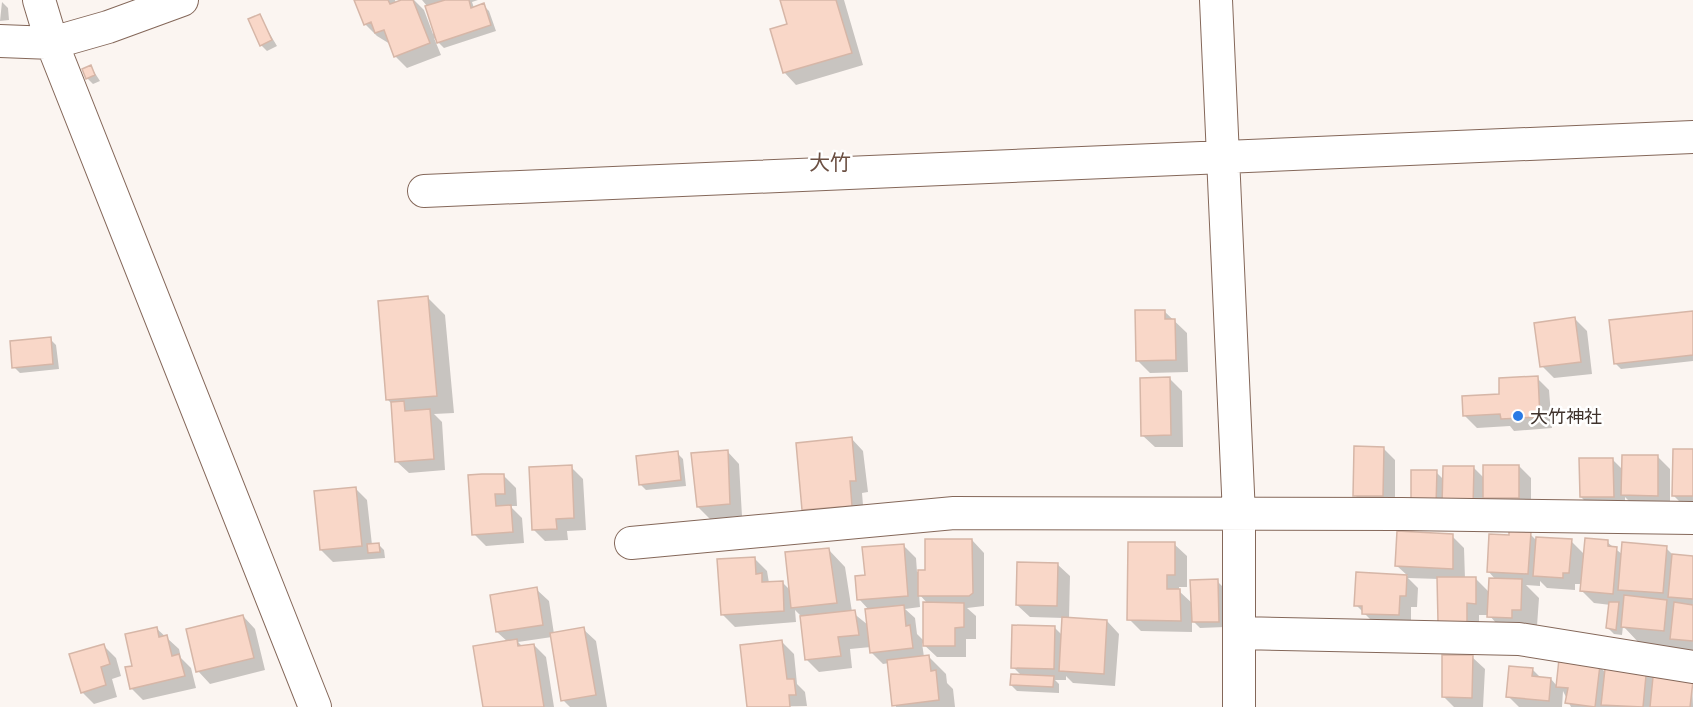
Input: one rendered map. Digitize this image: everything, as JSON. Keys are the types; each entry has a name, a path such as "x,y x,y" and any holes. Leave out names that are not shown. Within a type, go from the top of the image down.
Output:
{"street":[{"path":"39,0 51,43 315,707"},
{"path":"0,41 51,43 108,27 182,0"},
{"path":"1216,0 1239,515 1239,707"},
{"path":"424,191 1693,137"},
{"path":"631,543 954,513 1693,519"},
{"path":"1239,633 1518,639 1693,667"}],"building":[{"path":"354,0 388,0 390,4 401,0 413,0 430,43 394,57 384,30 375,33 371,22 364,25"},
{"path":"445,0 469,0 471,8 484,3 491,25 437,43 425,6"},
{"path":"780,0 836,0 852,53 783,73 770,29 787,24"},
{"path":"260,14 272,40 260,46 248,19"},
{"path":"91,65 95,75 86,79 82,69"},
{"path":"428,296 437,396 386,400 378,301"},
{"path":"1135,310 1165,310 1165,319 1175,319 1176,360 1136,361"},
{"path":"1693,311 1693,355 1614,364 1609,320"},
{"path":"1575,317 1581,362 1540,367 1534,323"},
{"path":"51,337 53,364 12,368 10,341"},
{"path":"1538,376 1540,417 1501,419 1500,414 1463,416 1462,396 1499,394 1499,378"},
{"path":"1170,377 1171,435 1141,436 1140,378"},
{"path":"404,401 405,411 430,409 434,459 395,462 391,402"},
{"path":"852,437 856,481 850,481 852,506 802,510 796,443"},
{"path":"1354,446 1384,447 1383,496 1353,496"},
{"path":"1673,449 1693,449 1693,496 1672,496"},
{"path":"728,450 730,504 697,507 691,453"},
{"path":"678,451 681,480 639,485 636,456"},
{"path":"1622,455 1658,455 1658,496 1621,495"},
{"path":"1579,458 1613,458 1614,497 1580,497"},
{"path":"572,465 574,518 556,519 557,529 532,530 529,467"},
{"path":"1483,465 1519,465 1519,498 1483,498"},
{"path":"1443,466 1474,466 1473,507 1442,505"},
{"path":"1411,470 1437,470 1436,506 1411,505"},
{"path":"504,474 505,494 495,494 496,506 511,505 513,532 472,535 468,475"},
{"path":"356,487 362,546 320,550 314,491"},
{"path":"1397,531 1453,534 1453,569 1395,566"},
{"path":"1509,531 1531,532 1528,574 1487,572 1489,534 1509,535"},
{"path":"1536,537 1572,539 1569,573 1563,573 1563,578 1533,576"},
{"path":"1585,538 1608,540 1608,546 1617,547 1613,594 1580,591"},
{"path":"925,539 972,539 973,593 969,596 918,596 918,570 925,570"},
{"path":"1128,542 1175,542 1175,575 1167,575 1167,589 1180,589 1181,621 1127,620"},
{"path":"1622,542 1667,546 1663,593 1618,590"},
{"path":"379,543 380,552 368,553 367,544"},
{"path":"904,544 908,596 857,600 855,576 865,575 862,547"},
{"path":"829,548 837,603 791,608 785,552"},
{"path":"1672,554 1693,556 1693,599 1668,597"},
{"path":"755,557 756,574 762,573 762,582 783,581 784,611 721,615 717,559"},
{"path":"1017,562 1058,563 1057,606 1016,605"},
{"path":"1356,572 1407,575 1406,596 1400,596 1399,615 1362,614 1362,606 1354,606"},
{"path":"1437,577 1476,577 1476,604 1467,603 1467,622 1438,622"},
{"path":"1489,578 1522,579 1521,610 1512,610 1512,618 1487,617"},
{"path":"1218,579 1219,622 1192,622 1190,580"},
{"path":"537,587 543,625 496,632 490,595"},
{"path":"1624,595 1667,600 1664,631 1621,627"},
{"path":"923,602 964,603 964,627 955,628 955,646 923,646"},
{"path":"1609,602 1619,602 1616,630 1606,628"},
{"path":"1674,602 1693,605 1693,641 1670,639"},
{"path":"904,605 906,626 910,625 913,648 870,653 865,609"},
{"path":"855,610 859,635 838,637 841,656 805,660 800,616"},
{"path":"243,615 254,658 196,672 186,629"},
{"path":"1062,617 1107,620 1104,674 1059,671"},
{"path":"1012,625 1055,626 1054,669 1011,668"},
{"path":"157,627 159,637 167,635 172,656 179,654 185,676 130,689 125,667 132,666 125,634"},
{"path":"584,627 596,695 561,701 550,633"},
{"path":"517,639 518,646 534,644 544,707 483,707 473,646"},
{"path":"782,640 787,679 794,679 796,695 789,695 790,707 747,707 740,645"},
{"path":"104,644 110,664 101,667 106,685 81,693 69,654"},
{"path":"929,655 931,671 936,670 939,700 892,706 887,660"},
{"path":"1442,655 1473,655 1472,698 1442,697"},
{"path":"1559,659 1600,665 1595,707 1565,703 1568,688 1556,687"},
{"path":"1606,660 1647,665 1643,707 1601,705"},
{"path":"1509,666 1533,668 1532,676 1551,678 1549,701 1506,697"},
{"path":"1011,674 1054,676 1053,687 1010,685"},
{"path":"1653,677 1693,681 1690,707 1650,707"}],"place":[{"name":"大竹神社","path":"1518,416"}],"district":[{"name":"大竹","path":"830,162"}]}
